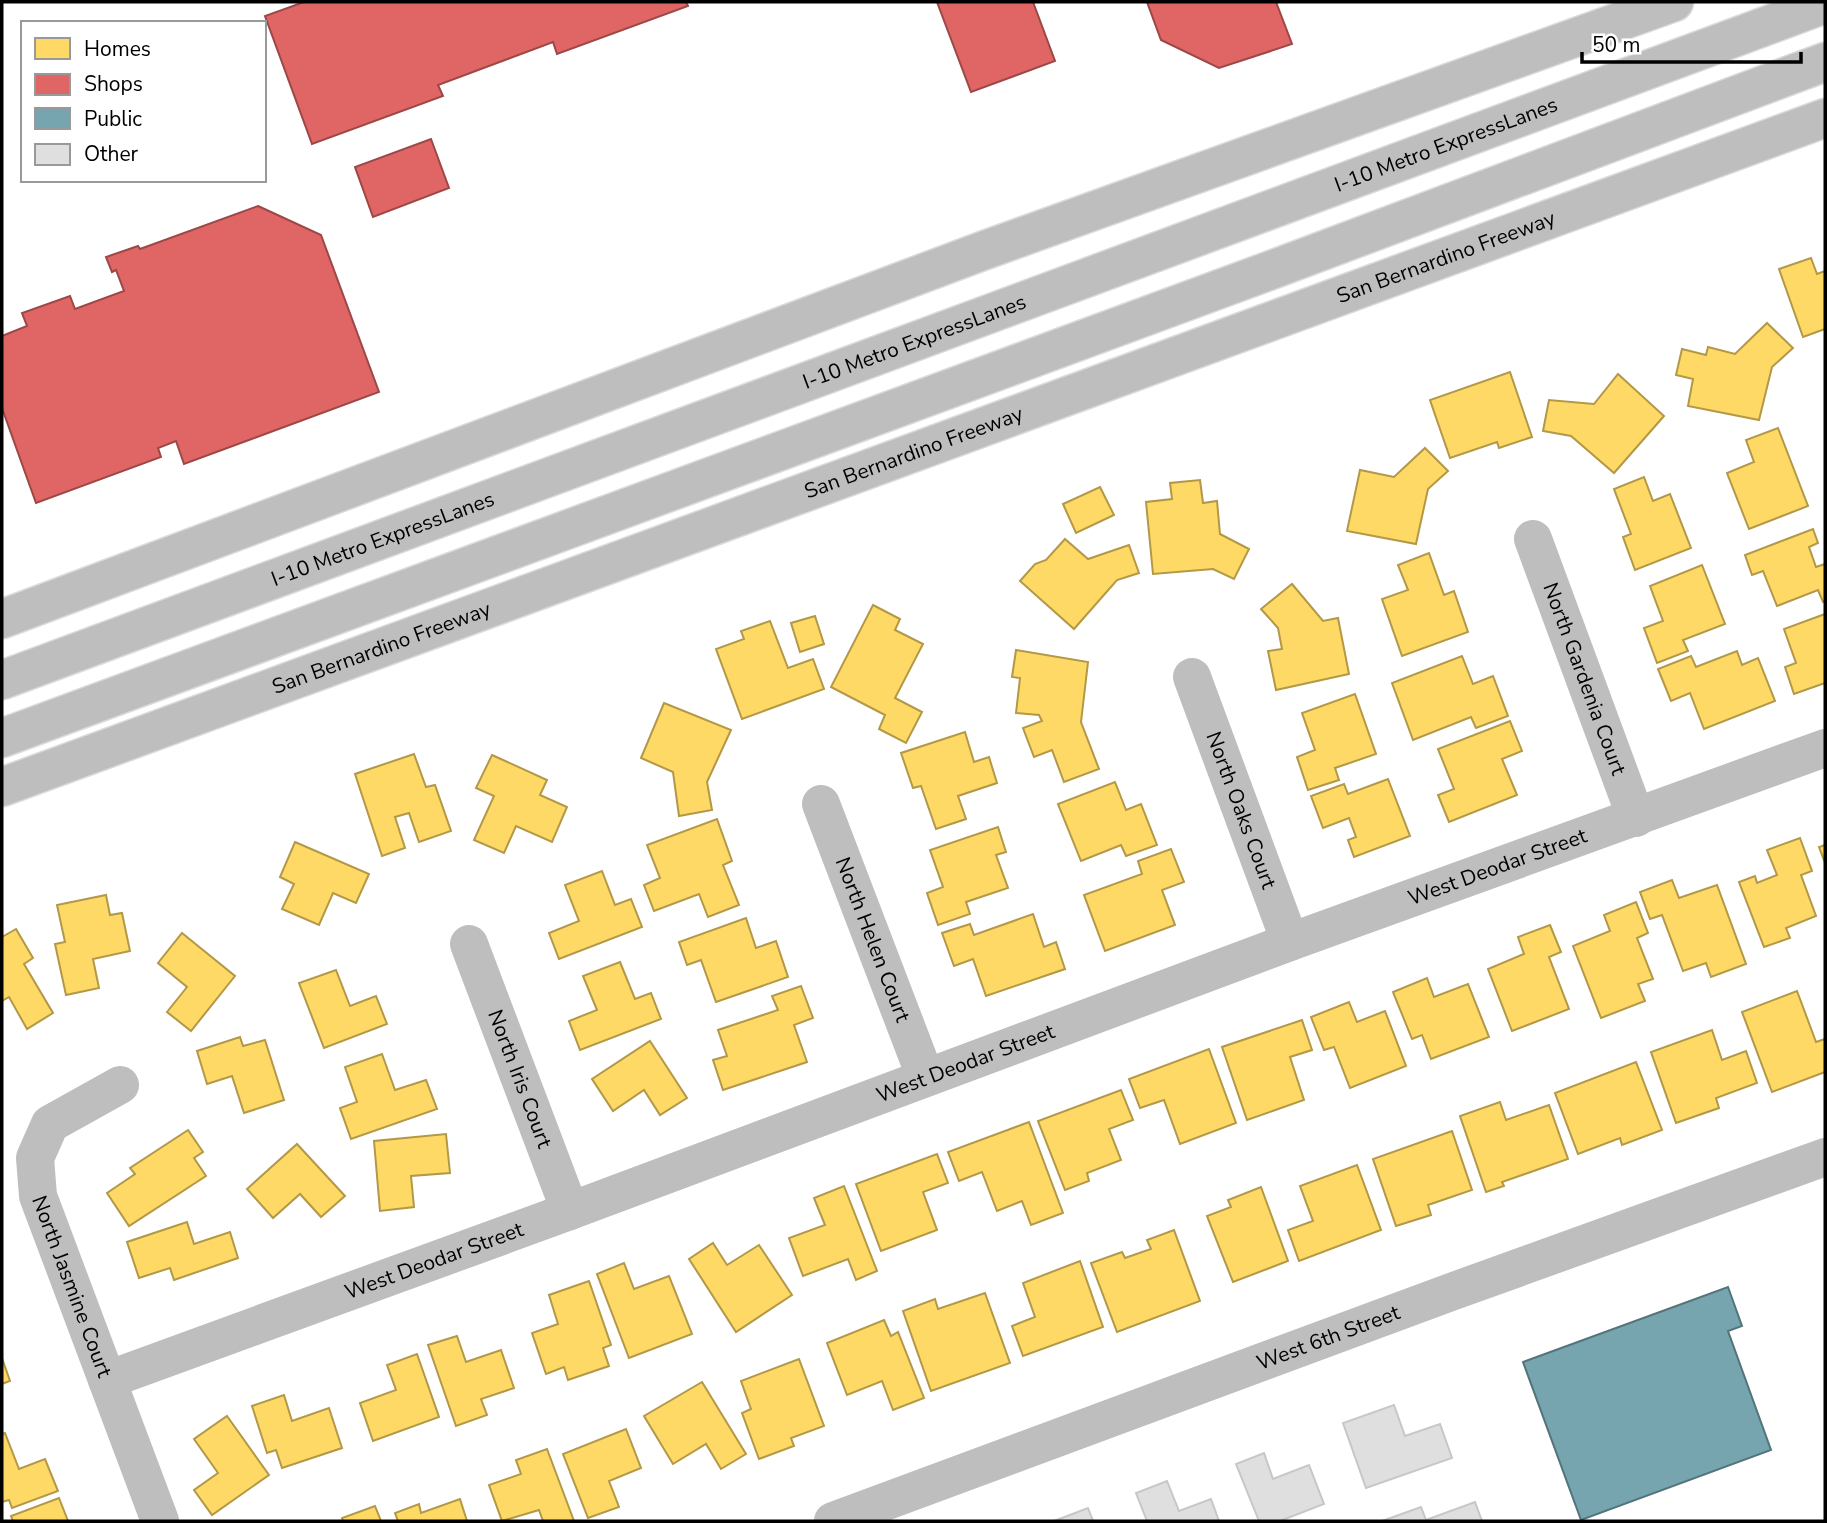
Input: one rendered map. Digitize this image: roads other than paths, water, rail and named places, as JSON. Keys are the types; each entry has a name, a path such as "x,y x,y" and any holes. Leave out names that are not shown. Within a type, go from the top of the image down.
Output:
{"main road":[{"path":"2,619 998,245 1674,2"},
{"name":"I-10 Metro ExpressLanes","path":"2,680 1825,4"},
{"path":"2,738 1261,274 1825,62"},
{"name":"San Bernardino Freeway","path":"2,787 1825,118"},
{"name":"North Gardenia Court","path":"1533,539 1636,818"},
{"name":"North Oaks Court","path":"1192,677 1290,942"},
{"name":"West Deodar Street","path":"107,1380 570,1211 925,1076 1825,748"},
{"name":"North Helen Court","path":"821,804 925,1076"},
{"name":"North Iris Court","path":"469,944 570,1211"},
{"name":"North Jasmine Court","path":"120,1085 50,1125 35,1158 38,1196 160,1521"},
{"name":"West 6th Street","path":"833,1521 1825,1157"}]}
